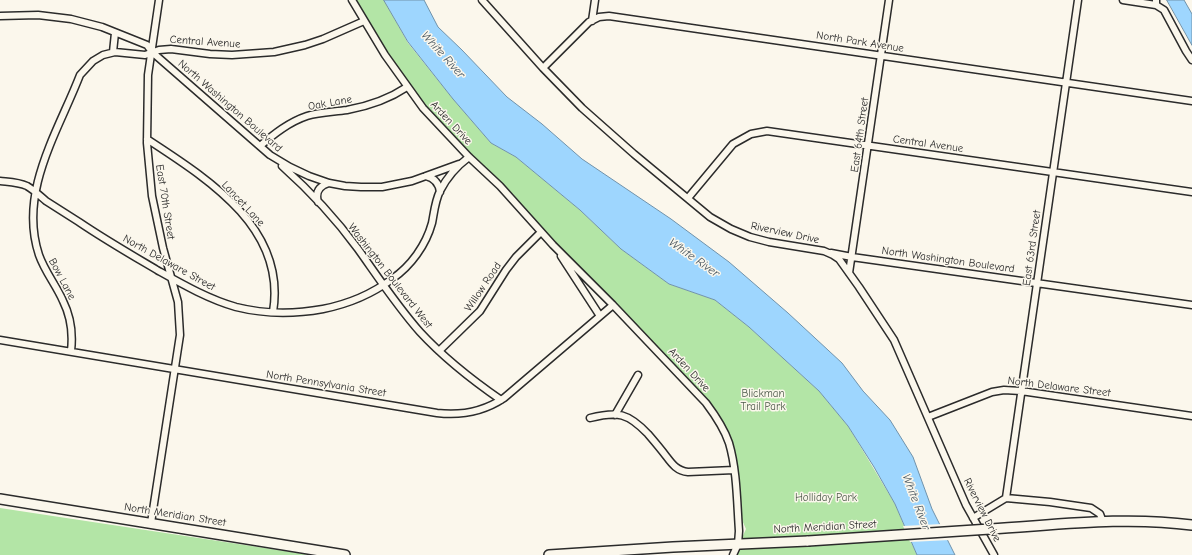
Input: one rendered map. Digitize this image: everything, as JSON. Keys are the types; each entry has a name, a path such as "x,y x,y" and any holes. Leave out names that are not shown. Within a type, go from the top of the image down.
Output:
{"main road":[{"name":"North Meridian Street","path":"0,499 345,555"},
{"name":"North Meridian Street","path":"549,555 808,541 1103,522 1150,522 1192,525"}],"street":[{"name":"East 70th Street","path":"151,523 179,345 180,323 178,302 161,241 154,209 147,140 148,85 159,0"},
{"name":"Arden Drive","path":"352,0 385,55 427,113 469,157 500,186 553,245 613,305 710,408 726,436 732,456 739,531 738,544"},
{"name":"Riverview Drive","path":"482,0 543,68 582,108 614,137 716,221 746,236 769,242 820,250 836,257 849,273 894,340 973,518 994,555"},
{"path":"592,21 595,0"},
{"name":"East 64th Street","path":"849,273 889,0"},
{"name":"East 63rd Street","path":"1006,498 1078,0"},
{"path":"1123,0 1156,3 1164,10 1192,60"},
{"path":"0,16 38,15 64,18 96,25 147,45 152,52"},
{"name":"North Park Avenue","path":"543,68 592,21 601,17 612,16 1192,101"},
{"name":"Central Avenue","path":"113,52 145,55 152,52 171,49 232,55 274,52 323,39 364,21"},
{"path":"0,181 21,184 35,192 42,166 80,75 92,61 113,52 115,33"},
{"name":"North Washington Boulevard","path":"152,52 270,155 301,173 329,182 355,187 376,187 404,183 460,164"},
{"name":"Oak Lane","path":"260,146 284,127 303,118 319,113 346,110 369,105 394,96 407,87"},
{"name":"Central Avenue","path":"688,198 728,149 739,140 751,134 772,131 1192,192"},
{"name":"Lancet Lane","path":"147,140 189,167 207,181 231,203 253,227 266,248 272,264 275,288 273,312"},
{"name":"Washington Boulevard West","path":"270,155 318,202 357,248 383,286 419,331 439,351 472,379 501,400"},
{"name":"North Delaware Street","path":"35,192 67,215 172,278 204,295 227,304 251,310 273,312 307,311 332,307 358,298 383,286 409,264 424,243 432,224 440,192 449,176 469,157"},
{"path":"426,176 436,181 440,192"},
{"path":"318,202 317,193 319,189 321,186 329,182"},
{"name":"Bow Lane","path":"35,192 33,215 35,238 45,269 61,296 68,312 72,329 71,351"},
{"name":"Willow Road","path":"439,351 480,311 516,257 542,232"},
{"name":"Arden Drive","path":"553,245 600,316"},
{"name":"North Washington Boulevard","path":"820,250 852,257 1192,305"},
{"name":"North Pennsylvania Street","path":"0,340 445,414 464,414 478,411 501,400 613,305"},
{"path":"615,414 638,375"},
{"name":"North Delaware Street","path":"928,417 992,392 1004,390 1021,391 1192,416"},
{"path":"590,418 615,414 627,416 636,422 679,470 688,472 734,470"},
{"path":"973,518 1006,498 1091,508 1100,514 1103,522"},
{"path":"733,555 738,544"}],"green space":[{"name":"Blickman Trail Park","path":"355,0 384,0 408,43 491,143 516,157 580,210 621,249 669,284 715,300 749,327 819,391 848,426 895,504 917,555 734,555 746,529 742,520 738,470 734,446 718,412 685,375 662,354 622,309 541,228 520,205 514,195 437,120 398,70"},
{"path":"0,508 311,555 0,555"}],"water":[{"name":"White River","path":"384,0 424,0 438,27 507,97 542,124 582,159 671,219 729,262 788,313 842,363 863,391 890,420 913,457 932,509 955,555 917,555 895,504 848,426 819,391 749,327 715,300 669,284 621,249 580,210 516,157 491,143 453,99 408,42"},
{"path":"1167,0 1184,0 1192,14 1192,45"}],"pier":[{"path":"942,524 950,540 910,542 903,526"}],"park label":[{"name":"Holliday Park","path":"826,498"}]}
